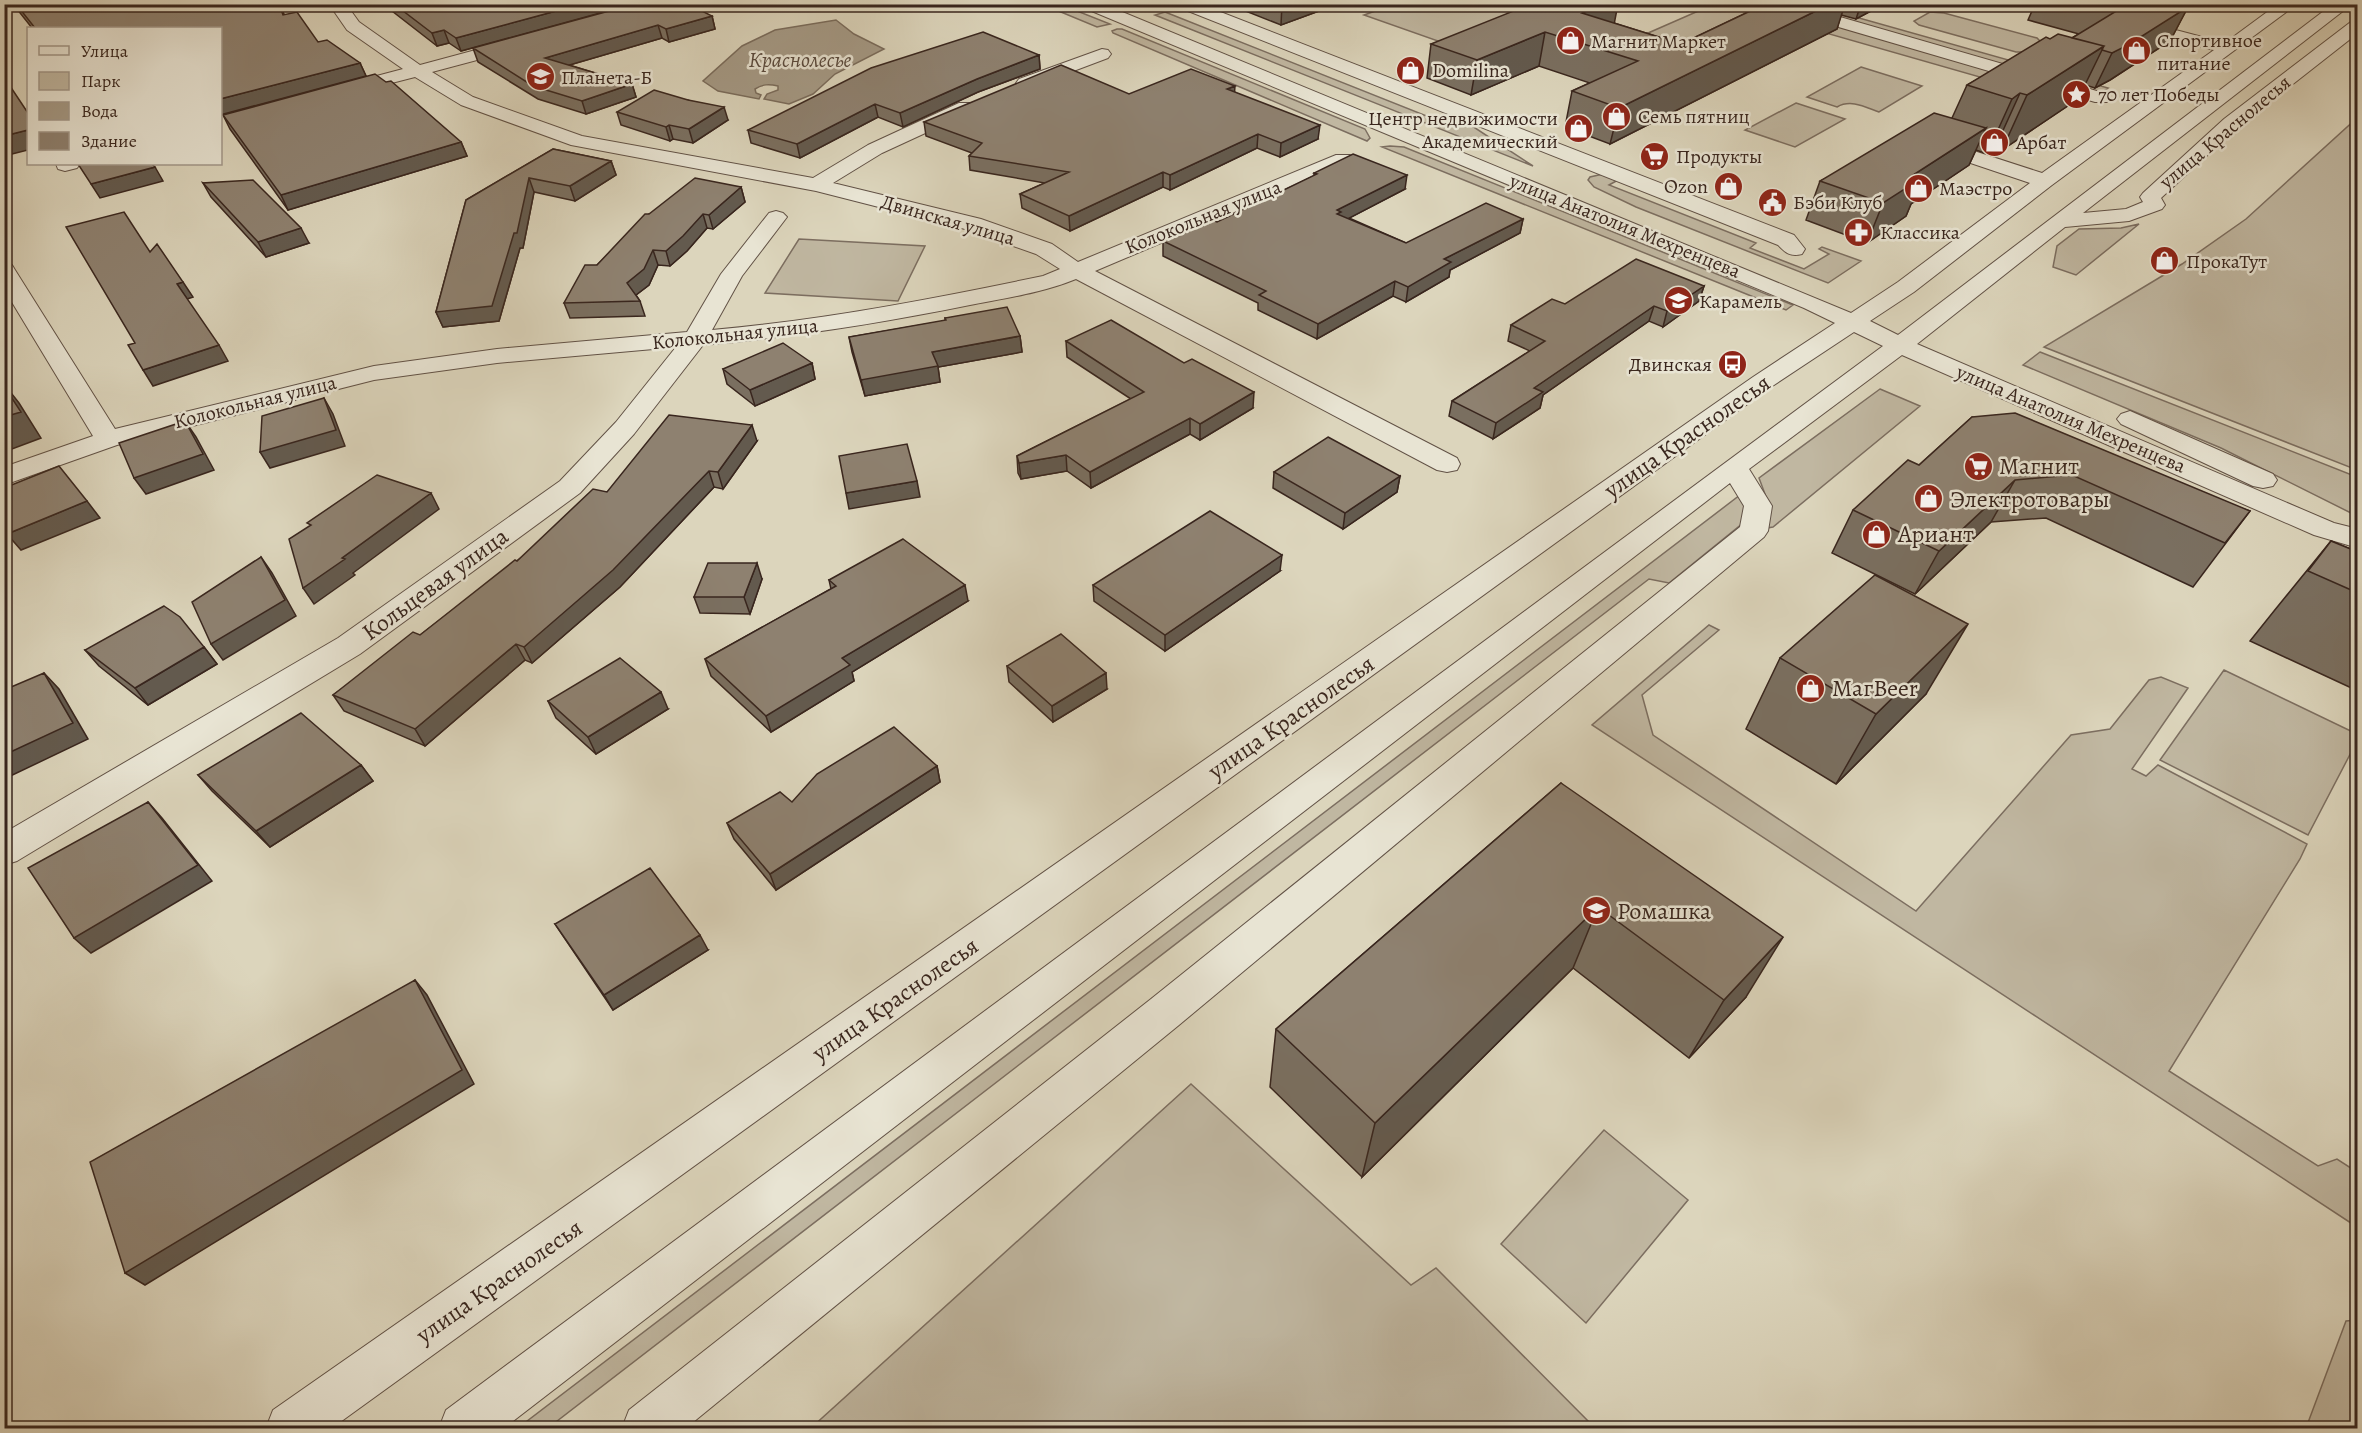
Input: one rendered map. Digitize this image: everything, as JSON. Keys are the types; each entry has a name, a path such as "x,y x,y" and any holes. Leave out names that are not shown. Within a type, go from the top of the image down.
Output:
{"street":[{"name":"Двинская улица","path":"337,4 353,26 467,102 578,141 816,185 973,224 1044,249 1076,270 1447,464"},
{"name":"улица Анатолия Мехренцева","path":"1088,4 1863,315"},
{"name":"улица Анатолия Мехренцева","path":"1114,4 1577,185 2324,529 2358,539"},
{"name":"улица Анатолия Мехренцева","path":"1184,4 1786,240 1794,249"},
{"path":"1776,4 2101,98"},
{"path":"2056,4 2226,48"},
{"name":"улица Краснолесья","path":"291,1428 1762,382 1906,286 2045,181 2289,4"},
{"name":"улица Краснолесья","path":"464,1428 1734,467 1910,338 2059,221 2344,4"},
{"name":"улица Краснолесья","path":"2059,221 2129,215 2155,205 2150,197 2231,123 2358,25"},
{"path":"324,95 540,38"},
{"path":"1006,90 1102,54"},
{"path":"816,185 874,149 985,98"},
{"name":"улица Анатолия Мехренцева","path":"1512,132 1554,168"},
{"path":"1912,138 2045,181"},
{"name":"Колокольная улица","path":"4,477 108,439 374,373 497,356 694,340 903,312 1049,282 1343,159"},
{"name":"улица Анатолия Мехренцева","path":"1577,185 1588,171 1609,169"},
{"name":"Кольцевая улица","path":"4,851 349,646 570,487 625,428 694,340 732,274 776,217"},
{"path":"4,270 108,439"},
{"name":"улица Анатолия Мехренцева","path":"1910,338 2218,458 2341,518 2358,530"},
{"path":"647,1428 1165,1012 1754,531 1758,506 1734,467"}],"green space":[{"path":"1485,4 1523,17 1452,46 1364,15 1392,5"},
{"path":"1044,5 1062,5 1110,24 1097,27"},
{"path":"1712,5 1721,5 1759,16 1683,51 1639,37"},
{"path":"1728,5 1813,5 2108,88 2081,106"},
{"path":"1165,12 1439,121 1452,116 1463,120 1533,166 1155,15"},
{"path":"1930,12 1944,13 2037,38 2042,43 2028,52 2016,52 1919,25 1914,21"},
{"path":"1122,29 1365,129 1370,138 1367,141 1113,33 1112,31"},
{"path":"1861,67 1922,86 1879,112 1853,104 1837,107 1807,97"},
{"path":"1796,103 1845,119 1795,147 1745,130"},
{"path":"2357,118 2357,470 2044,347 2182,264 2246,219"},
{"path":"1382,147 1404,147 1793,305 1786,310"},
{"path":"1603,174 1620,179 1609,185 1756,243 1750,248 1804,269 1829,254 1819,249 1822,247 1861,261 1828,283 1636,207 1594,187 1588,180 1590,177"},
{"path":"2139,224 2076,275 2053,267 2057,246 2079,229 2121,228"},
{"path":"799,239 925,246 898,301 765,293"},
{"path":"2040,352 2357,477 2357,516 2221,448 2023,365"},
{"path":"1880,389 1920,406 1773,527 1767,528 1768,502 1759,478"},
{"path":"1740,495 1747,502 1743,523 1669,583 1649,579 548,1428 518,1428"},
{"path":"1709,625 1719,630 1642,695 1653,735 1916,911 2071,735 2110,729 2149,680 2161,677 2188,688 2132,769 2146,776 2158,765 2307,844 2300,859 2169,1071 2318,1166 2337,1159 2357,1172 2357,1227 1592,725"},
{"path":"2224,670 2357,734 2357,741 2308,835 2160,760"},
{"path":"1191,1084 1411,1285 1436,1268 1595,1428 811,1428"},
{"path":"1604,1130 1688,1200 1586,1323 1501,1244"},
{"path":"2357,1320 2357,1428 2306,1428 2346,1321"}],"water":[{"name":"Краснолесье","path":"836,20 854,34 884,49 835,74 813,94 789,104 764,99 767,94 778,90 778,86 766,85 755,89 756,93 761,95 759,99 718,91 703,81 742,46 775,30"}],"building":[{"path":"16,4 279,4 283,15 297,12 318,42 327,40 360,63 222,98 222,27 34,27"},
{"path":"394,4 582,4 456,38 444,30 432,33"},
{"path":"635,4 688,4 712,16 666,29 658,25 545,58 632,84 582,101 533,86 473,48"},
{"path":"1531,4 1601,4 1582,13 1681,44 1765,4 1830,4 1619,108 1572,91 1638,61 1545,32 1477,60 1431,44"},
{"path":"2112,4 2179,4 2188,7 2112,53 2102,50 2104,46 2072,38 2123,7"},
{"path":"983,32 1039,55 900,113 875,104 797,144 748,130 871,68"},
{"path":"2058,34 2104,46 2027,95 2020,93 2012,99 1967,85 2046,37 2050,39"},
{"path":"1061,65 1129,94 1191,69 1235,86 1227,89 1320,125 1281,143 1258,134 1170,175 1163,172 1069,216 1020,194 1069,172 969,156 982,143 924,122"},
{"path":"375,74 386,82 391,81 461,142 281,195 223,115"},
{"path":"4,77 27,112 27,130 4,136"},
{"path":"654,90 724,107 689,129 669,125 666,127 617,112"},
{"path":"1934,113 1986,128 1913,175 1922,178 1883,203 1820,181"},
{"path":"553,149 611,161 570,186 529,178 517,233 514,233 492,306 436,312 466,200"},
{"path":"1353,154 1407,175 1337,210 1341,212 1337,214 1406,243 1486,203 1523,219 1444,259 1451,262 1408,287 1395,281 1318,324 1259,295 1266,291 1163,241 1209,219 1217,222"},
{"path":"79,165 153,165 155,167 91,184"},
{"path":"695,178 741,187 709,215 703,214 666,251 653,250 644,269 627,283 640,301 564,303 585,265 597,265 645,214 649,214"},
{"path":"253,180 301,228 258,242 203,183"},
{"path":"124,212 150,252 157,244 183,282 177,284 219,345 143,370 128,345 135,343 66,227"},
{"path":"1636,259 1704,286 1667,311 1654,306 1534,388 1543,392 1496,423 1452,401 1545,341 1511,325 1552,299 1565,304"},
{"path":"1007,307 1020,336 932,352 938,366 861,380 849,337"},
{"path":"1111,320 1184,363 1192,359 1254,392 1200,424 1190,418 1090,472 1066,455 1019,463 1017,456 1144,392 1066,341"},
{"path":"783,343 812,363 750,390 723,369"},
{"path":"4,386 21,412 4,417"},
{"path":"324,398 336,430 260,452 262,416"},
{"path":"2015,413 2250,511 2225,543 2072,475 2015,480 1939,551 1853,510 1908,460 1919,465 1972,417"},
{"path":"669,415 752,425 718,472 709,471 613,570 524,647 516,644 415,729 333,695 413,632 420,635 515,560 517,561 593,489 607,492"},
{"path":"185,421 203,454 134,478 119,443"},
{"path":"1328,437 1400,476 1345,513 1274,472"},
{"path":"907,444 917,481 846,493 839,456"},
{"path":"59,466 87,501 7,534 4,531 4,488"},
{"path":"377,475 431,493 303,588 289,539 311,525 307,523"},
{"path":"1210,511 1282,555 1165,635 1093,585"},
{"path":"903,539 965,585 842,658 850,665 766,716 705,659 836,586 829,580"},
{"path":"2331,541 2358,552 2358,593 2308,571"},
{"path":"261,557 285,600 211,644 192,602"},
{"path":"708,563 757,563 744,597 694,597"},
{"path":"1875,575 1968,624 1876,714 1780,658"},
{"path":"164,606 180,617 204,647 135,688 85,650"},
{"path":"1061,634 1106,673 1052,706 1007,666"},
{"path":"620,658 661,692 588,737 548,701"},
{"path":"44,673 73,723 4,755 4,690"},
{"path":"301,713 361,765 256,831 198,775"},
{"path":"894,727 937,766 770,874 727,823 780,792 792,802 817,774"},
{"path":"1561,783 1783,937 1724,1000 1598,907 1375,1123 1276,1029"},
{"path":"148,802 198,865 74,938 28,868"},
{"path":"650,868 700,935 604,995 555,924"},
{"path":"415,980 462,1070 125,1273 90,1162"}],"place":[{"name":"Магнит Маркет","path":"1570,41"},
{"name":"Спортивное питание","path":"2136,51"},
{"name":"Domilina","path":"1411,70"},
{"name":"Планета-Б","path":"540,77"},
{"name":"70 лет Победы","path":"2077,94"},
{"name":"Семь пятниц","path":"1617,116"},
{"name":"Центр недвижимости Академический","path":"1579,129"},
{"name":"Арбат","path":"1995,142"},
{"name":"Продукты","path":"1655,156"},
{"name":"Ozon","path":"1729,186"},
{"name":"Маэстро","path":"1918,188"},
{"name":"Бэби Клуб","path":"1772,202"},
{"name":"Классика","path":"1859,232"},
{"name":"ПрокаТут","path":"2165,261"},
{"name":"Карамель","path":"1678,301"},
{"name":"Двинская","path":"1733,364"},
{"name":"Магнит","path":"1978,466"},
{"name":"Электротовары","path":"1929,499"},
{"name":"Ариант","path":"1877,534"},
{"name":"МагBeer","path":"1811,688"},
{"name":"Ромашка","path":"1596,911"}]}
